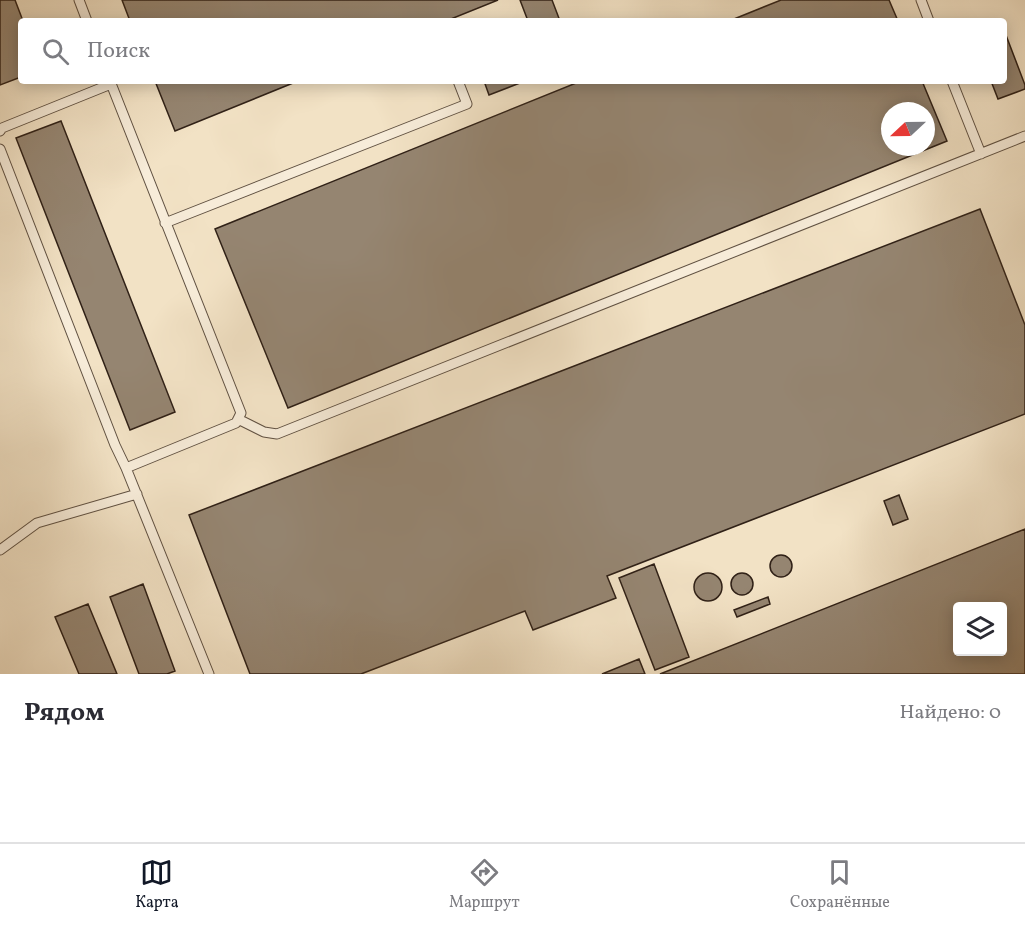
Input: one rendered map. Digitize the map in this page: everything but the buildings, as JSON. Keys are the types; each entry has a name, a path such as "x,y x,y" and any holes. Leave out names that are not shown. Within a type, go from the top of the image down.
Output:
{"lane":[{"path":"79,0 86,18"},
{"path":"921,0 928,18"},
{"path":"0,130 105,84"},
{"path":"111,84 242,413 236,423 126,468"},
{"path":"165,223 467,104 459,84"},
{"path":"953,84 981,154"},
{"path":"238,419 264,432 277,434 1025,136"},
{"path":"0,150 115,445 209,674"},
{"path":"0,550 37,523 136,494"}]}
